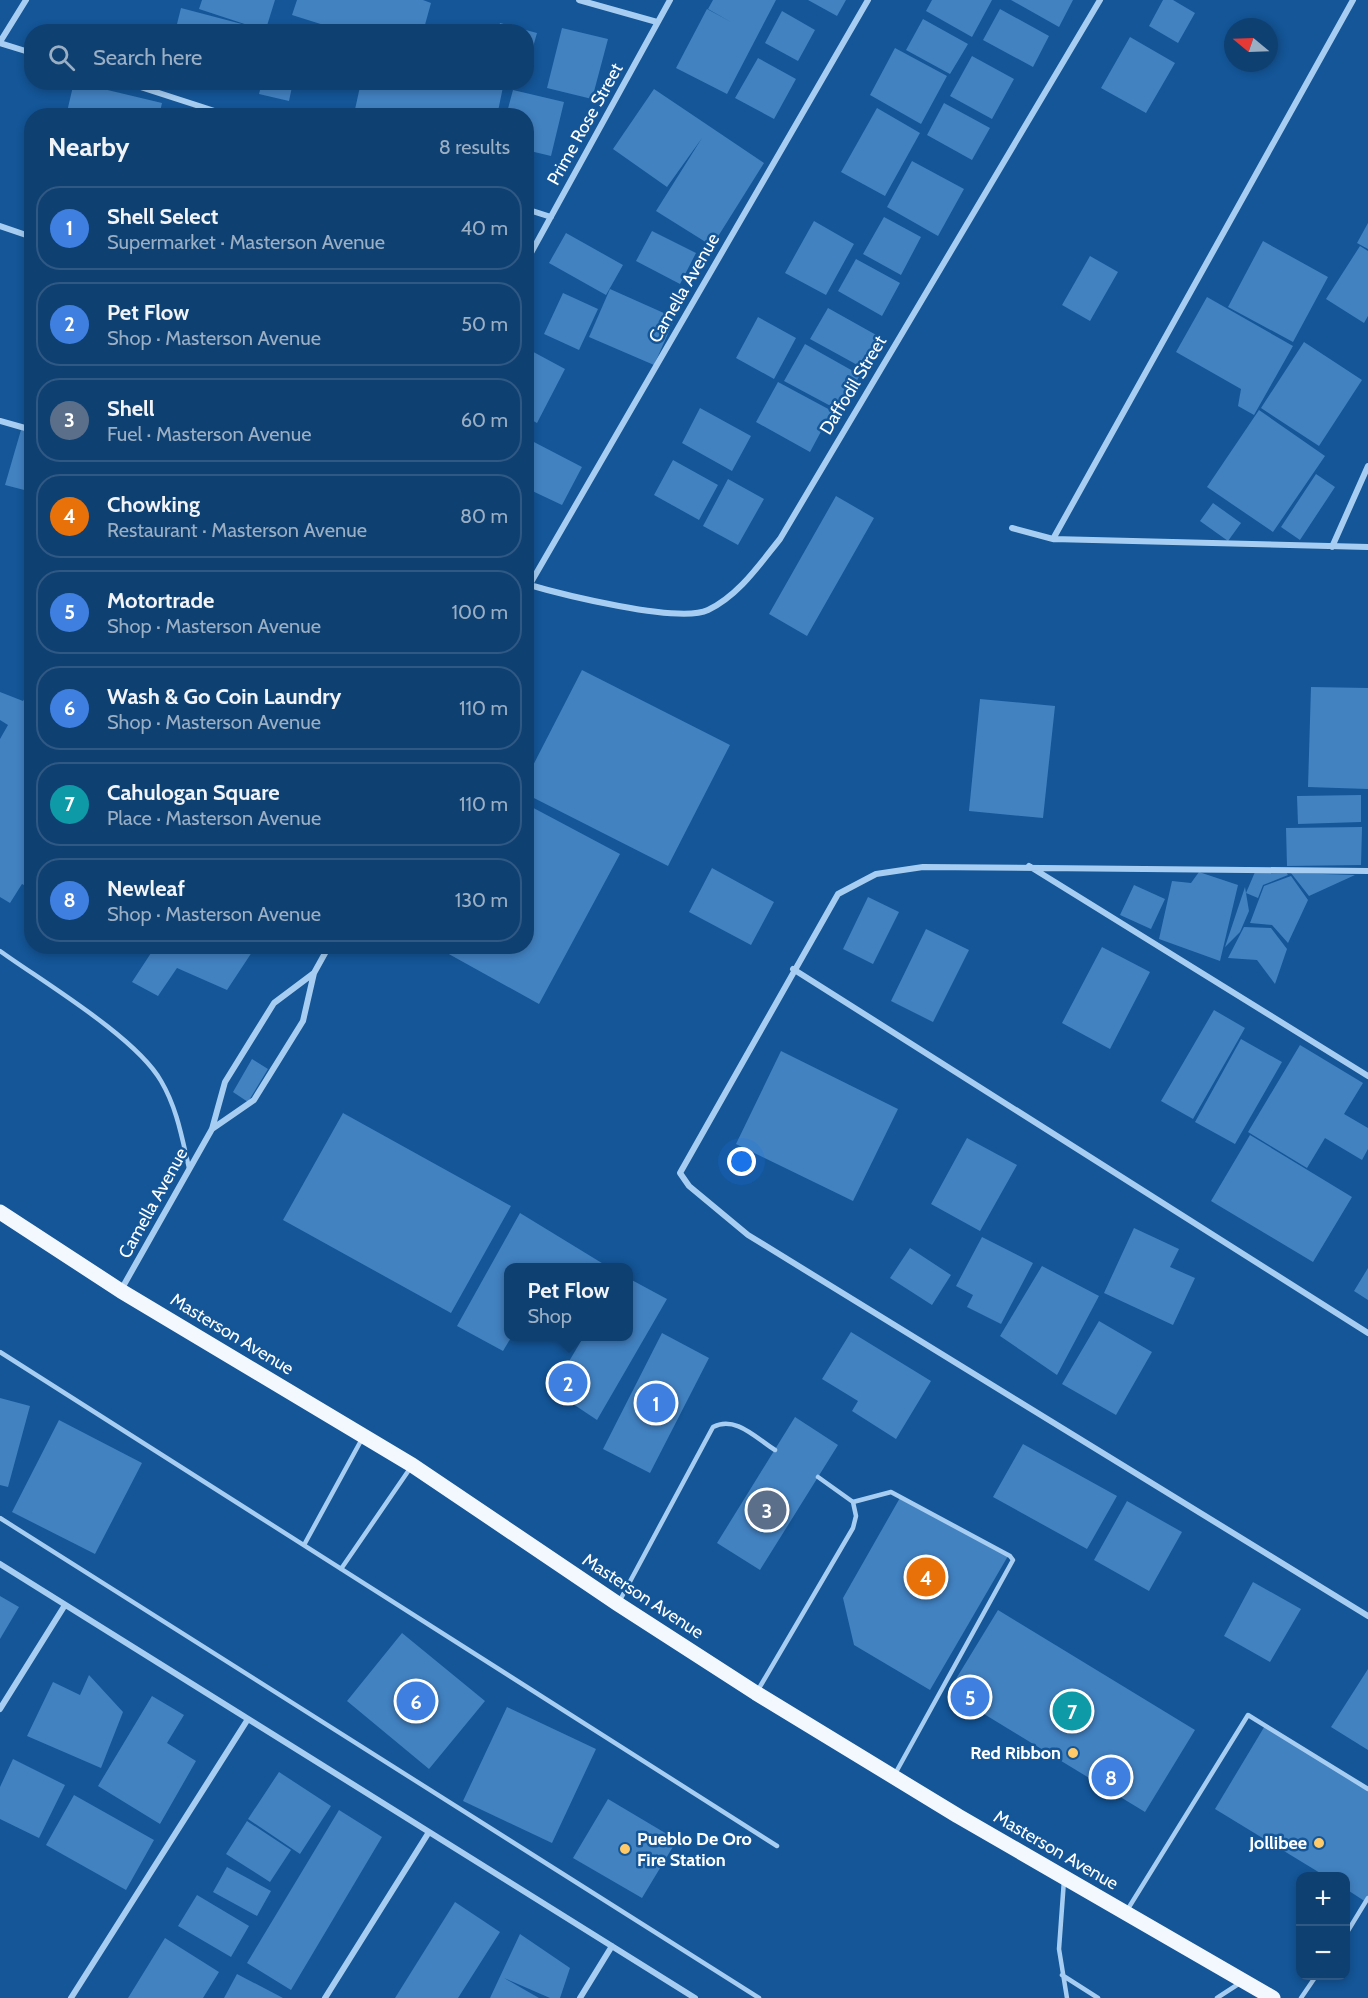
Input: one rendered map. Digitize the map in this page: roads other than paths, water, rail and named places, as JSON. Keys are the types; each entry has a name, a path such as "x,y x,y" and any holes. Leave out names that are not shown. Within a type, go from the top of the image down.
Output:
{"main road":[{"name":"Masterson Avenue","path":"0,1212 121,1291 412,1465 618,1604 756,1693 1064,1877 1274,1998"}],"street":[{"path":"24,50 0,43 26,0"},
{"path":"579,0 657,22"},
{"name":"Prime Rose Street","path":"534,248 670,0"},
{"name":"Camella Avenue","path":"534,577 868,0"},
{"name":"Daffodil Street","path":"534,588 623,606 681,614 706,611 727,598 750,576 780,539 1100,0"},
{"path":"1053,539 1353,0"},
{"path":"150,90 205,108"},
{"path":"534,212 551,217"},
{"path":"0,226 24,234"},
{"path":"0,421 24,428"},
{"path":"1332,548 1347,509 1368,466"},
{"path":"1012,528 1053,539 1332,548 1368,547"},
{"path":"1029,866 1368,1076"},
{"path":"1368,871 1029,866 923,867 876,874 838,894 793,969 680,1173 689,1186 748,1235 1368,1616"},
{"name":"Camella Avenue","path":"212,1129 254,1100 303,1021 314,973 325,954"},
{"path":"793,969 1368,1334"},
{"name":"Camella Avenue","path":"121,1291 212,1129 225,1082 274,1003 314,973"},
{"path":"0,1564 695,1998"},
{"path":"0,1708 65,1605"},
{"path":"71,1998 248,1719"},
{"path":"325,1998 429,1832"},
{"path":"580,1998 612,1946"}],"lane":[{"path":"0,951 86,1011 146,1060 161,1080 178,1117 189,1169"},
{"path":"0,1352 777,1846"},
{"path":"618,1604 714,1427 722,1422 732,1422 775,1450"},
{"path":"304,1545 364,1435"},
{"path":"341,1569 412,1465"},
{"path":"756,1693 853,1528 856,1516 853,1502 818,1477"},
{"path":"853,1502 891,1492 1010,1556 1013,1560 893,1776"},
{"path":"0,1518 759,1998"},
{"path":"1126,1912 1250,1715 1368,1789"},
{"path":"1064,1877 1059,1930 1062,1975 1067,1998"},
{"path":"1350,1927 1368,1898"},
{"path":"1062,1975 1098,1998"},
{"path":"1300,1998 1313,1980"},
{"path":"1217,1998 1244,1981"}],"place":[{"name":"Pet Flow","path":"568,1383"},
{"name":"Shell Select","path":"656,1403"},
{"name":"Shell","path":"767,1510"},
{"name":"Chowking","path":"926,1577"},
{"name":"Motortrade","path":"970,1697"},
{"name":"Wash & Go Coin Laundry","path":"416,1701"},
{"name":"Cahulogan Square","path":"1072,1711"},
{"name":"Red Ribbon","path":"1073,1753"},
{"name":"Newleaf","path":"1111,1777"},
{"name":"Jollibee","path":"1319,1843"},
{"name":"Pueblo De Oro Fire Station","path":"625,1849"}]}
